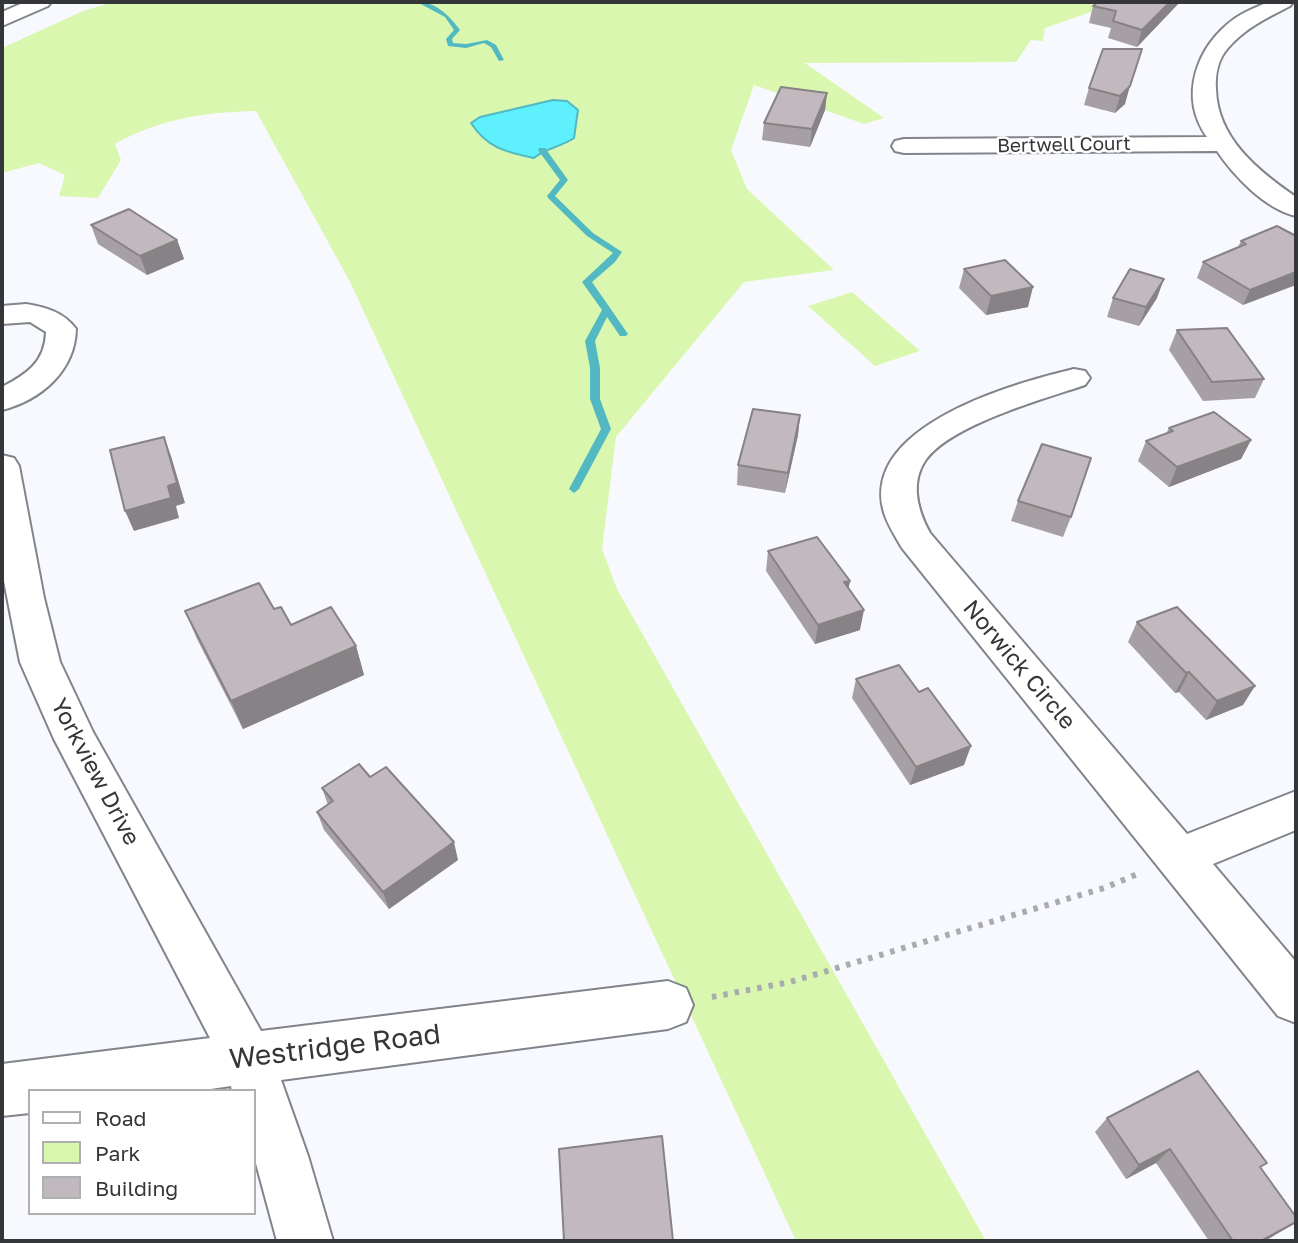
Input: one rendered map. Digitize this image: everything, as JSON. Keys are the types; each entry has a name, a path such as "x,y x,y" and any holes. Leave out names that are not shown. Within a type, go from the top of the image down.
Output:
{"street":[{"path":"2,20 41,2"},
{"path":"1283,2 1241,21 1217,43 1203,71 1203,102 1223,144 1261,183 1296,208"},
{"name":"Bertwell Court","path":"904,146 1223,144"},
{"path":"2,315 18,311 47,316 61,328 62,347 52,367 26,387 2,400"},
{"name":"Norwick Circle","path":"1074,378 968,417 937,434 912,454 901,477 900,506 915,539 1164,864 1296,999"},
{"name":"Yorkview Drive","path":"2,466 25,598 40,662 75,739 188,944 247,1058 281,1156 305,1241"},
{"path":"1164,864 1296,810"},
{"name":"Westridge Road","path":"2,1090 668,1005"}],"path":[{"path":"668,1005 790,982 1104,888 1164,864"}],"green space":[{"path":"114,2 1114,4 1045,28 1043,41 1031,40 1016,62 805,63 884,118 864,124 754,85 731,150 747,189 834,270 744,282 616,437 602,549 617,589 986,1241 796,1241 350,282 256,111 183,119 131,135 115,144 121,160 98,198 59,196 65,175 39,163 2,173 2,48 83,11"},
{"path":"852,292 920,351 875,366 808,306"}],"water":[{"path":"553,100 567,101 578,110 574,138 534,158 498,148 484,138 471,123 480,117"}],"building":[{"path":"1098,2 1170,2 1142,30 1113,21 1116,11 1093,6"},
{"path":"1103,49 1142,49 1130,86 1120,96 1089,88"},
{"path":"781,87 827,93 812,129 764,123"},
{"path":"129,209 177,240 140,256 91,225"},
{"path":"1277,226 1296,236 1296,272 1250,290 1203,262 1246,244 1241,241"},
{"path":"1005,260 1033,287 991,296 964,269"},
{"path":"1130,269 1164,279 1146,307 1113,298"},
{"path":"1227,328 1264,379 1212,382 1177,330"},
{"path":"753,409 800,415 788,473 738,465"},
{"path":"1214,412 1251,440 1177,467 1146,441 1173,431 1169,428"},
{"path":"164,437 177,483 168,486 171,498 125,511 110,450"},
{"path":"1042,444 1091,458 1071,517 1018,501"},
{"path":"817,537 850,581 844,582 864,610 818,625 768,551"},
{"path":"259,583 274,609 281,607 291,625 331,607 356,646 231,701 185,611"},
{"path":"1177,607 1255,686 1217,701 1137,622"},
{"path":"899,665 919,692 928,688 971,746 916,767 856,679"},
{"path":"359,764 370,777 386,767 454,842 383,892 317,812 333,801 322,788"},
{"path":"1198,1071 1267,1163 1260,1167 1296,1217 1296,1222 1261,1241 1233,1241 1170,1149 1139,1165 1107,1118"},
{"path":"662,1136 673,1241 564,1241 559,1149"}],"waterway":[{"path":"420,2 447,16 457,30 449,39 450,45 466,46 485,41 494,46 501,60"},
{"path":"542,150 564,180 551,196 590,234 618,252 587,282 623,334"},
{"path":"574,489 606,429 595,399 595,368 590,341 606,310"}]}
